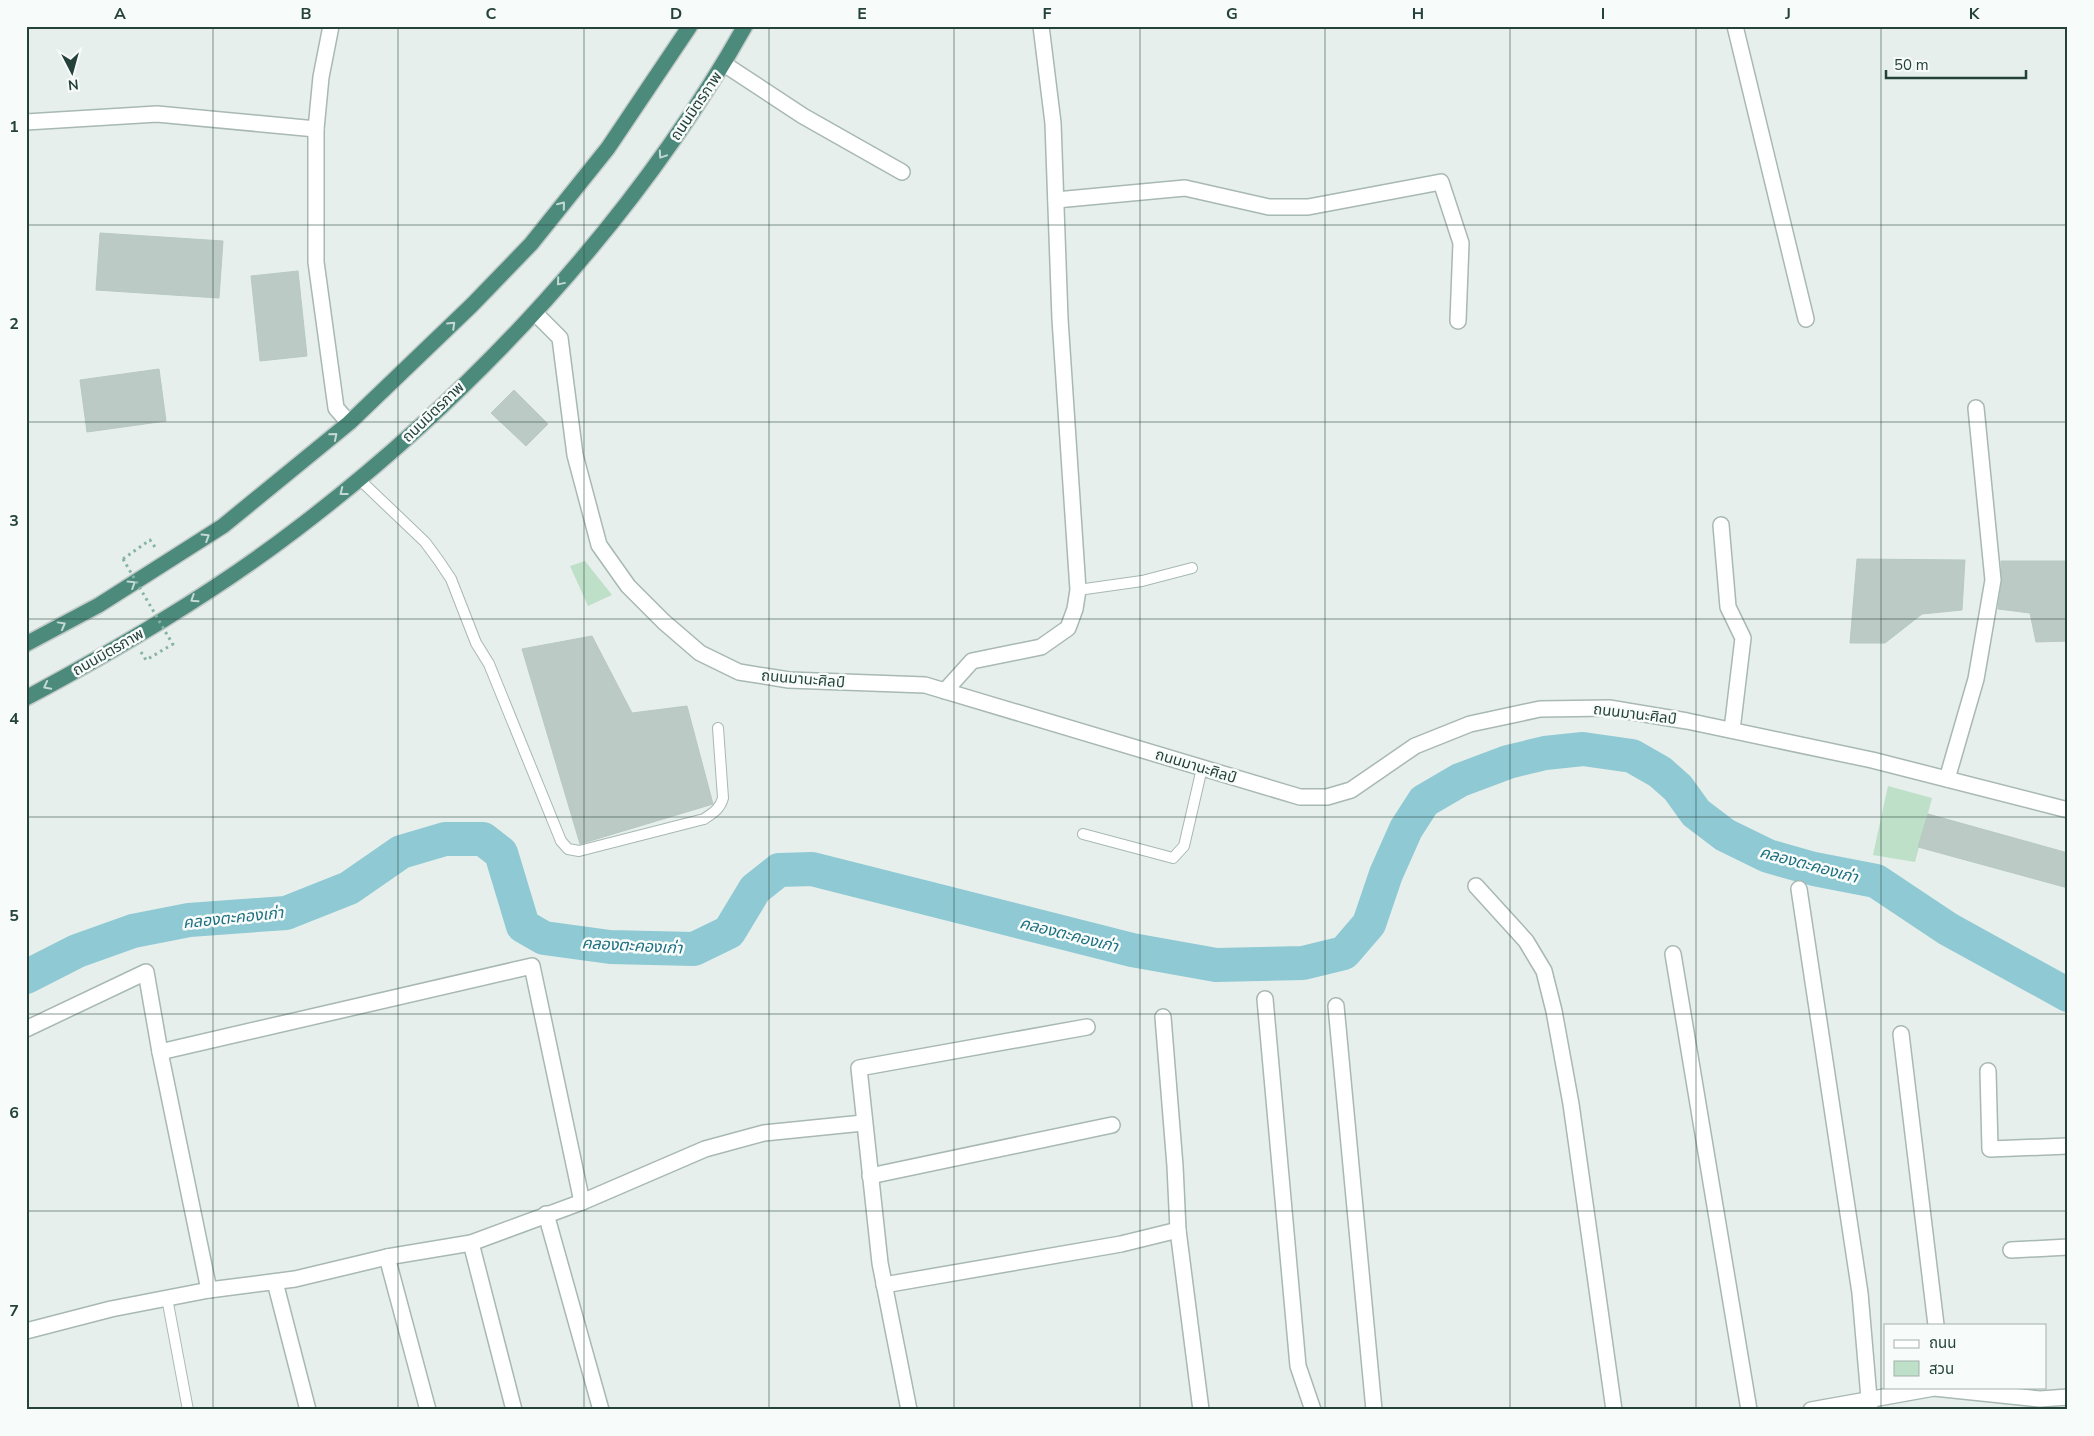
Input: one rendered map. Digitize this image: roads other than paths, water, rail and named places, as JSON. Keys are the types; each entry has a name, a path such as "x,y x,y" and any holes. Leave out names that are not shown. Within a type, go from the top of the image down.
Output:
{"highway":[{"path":"26,644 99,605 223,526 349,423 472,306 531,244 608,148 690,26"},
{"name":"ถนนมิตรภาพ","path":"26,698 121,646 235,572 293,532 414,432 535,313 644,182 724,64 745,26"}],"street":[{"path":"331,26 321,78 316,129 316,262 336,408 349,423"},
{"path":"945,691 972,661 1041,647 1068,628 1075,609 1078,590 1060,319 1054,123 1041,26"},
{"path":"1735,26 1806,319"},
{"path":"724,64 803,116 902,172"},
{"path":"26,122 157,114 316,129"},
{"path":"1056,200 1185,188 1269,207 1308,207 1441,182 1461,243 1458,321"},
{"name":"ถนนมานะศิลป์","path":"535,313 560,338 575,455 599,545 628,586 664,622 700,653 739,672 789,680 925,685 1300,797 1327,797 1351,790 1415,746 1470,724 1540,709 1609,708 1732,730 1872,760 2068,810"},
{"path":"1947,779 1976,679 1993,580 1976,408"},
{"path":"1721,525 1728,607 1744,638 1732,730"},
{"path":"1476,886 1526,941 1544,971 1571,1104 1614,1410"},
{"path":"1799,889 1860,1293 1869,1405"},
{"path":"1673,954 1749,1410"},
{"path":"160,1052 532,966 582,1202"},
{"path":"26,1029 146,972 160,1052 209,1290"},
{"path":"1265,999 1298,1366 1313,1410"},
{"path":"1336,1006 1374,1410"},
{"path":"1162,1017 1175,1166 1178,1230 1201,1410"},
{"path":"909,1410 884,1285 863,1123 859,1068 1087,1026"},
{"path":"1901,1034 1936,1324"},
{"path":"1988,1071 1990,1149 2068,1146"},
{"path":"26,1331 111,1308 209,1290 275,1282 387,1256 471,1243 582,1202 705,1149 764,1133 863,1123"},
{"path":"870,1176 1112,1125"},
{"path":"546,1214 601,1410"},
{"path":"884,1285 1121,1244 1178,1230"},
{"path":"471,1243 514,1410"},
{"path":"2011,1250 2068,1247"},
{"path":"387,1256 428,1410"},
{"path":"275,1282 308,1410"},
{"path":"1811,1410 1869,1405 1934,1388 1943,1388 2008,1403 2068,1397"}],"lane":[{"path":"359,479 425,542 451,579 476,643 489,664 562,841 568,849 579,851 704,819 715,812 721,806 724,798 718,728"},
{"path":"1078,590 1142,581 1192,568"},
{"path":"1083,834 1173,858 1184,846 1202,768"},
{"path":"167,1298 188,1410"}],"waterway":[{"name":"คลองตะคองเก่า","path":"26,977 77,951 133,931 189,920 286,913 349,888 401,852 445,839 483,839 501,853 523,926 544,938 610,947 694,949 729,932 755,889 779,870 812,869 1132,950 1216,965 1303,963 1344,953 1369,924 1386,874 1406,829 1424,801 1460,780 1508,762 1545,753 1583,749 1632,756 1660,772 1678,788 1696,813 1725,835 1768,856 1814,869 1876,881 1948,929 2068,995"}]}
